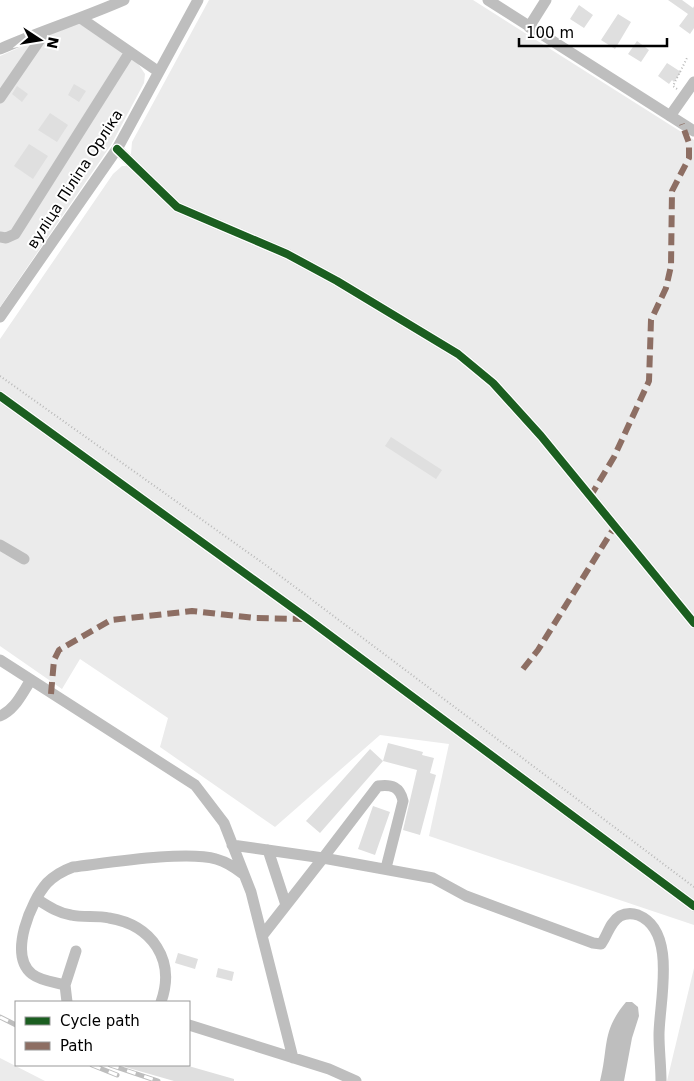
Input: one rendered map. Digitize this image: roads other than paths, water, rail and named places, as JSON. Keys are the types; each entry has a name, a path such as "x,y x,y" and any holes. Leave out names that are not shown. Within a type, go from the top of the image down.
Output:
{"street":[{"path":"0,50 48,28 82,19 124,0"},
{"name":"вуліца Піліпа Орліка","path":"0,317 117,149 198,0"},
{"path":"488,0 694,131"},
{"path":"529,27 546,0"},
{"path":"82,19 159,72"},
{"path":"0,98 48,28"},
{"path":"0,237 6,238 15,234 130,52"},
{"path":"670,116 694,82"},
{"path":"117,149 177,207 287,254 337,281 458,354 493,383 539,434 694,623"},
{"path":"0,396 316,625 694,906"},
{"path":"0,545 24,559"},
{"path":"0,660 195,785 224,823 244,876 262,936 293,1058"},
{"path":"0,716 16,703 31,680"},
{"path":"262,936 378,786 386,785 396,787 401,792 403,801 386,868"},
{"path":"232,845 386,868 433,878 466,896 593,943 601,944 609,927 621,915 632,913 643,917 653,926 661,942 664,962 659,1036 661,1081"},
{"path":"268,850 286,905"},
{"path":"65,985 45,981 32,975 26,967 21,953 22,938 36,899 46,884 58,873 73,867 192,856 215,858 231,864 244,876"},
{"path":"36,899 59,912 73,916 110,918 135,924 143,930 158,948 164,964 165,990 160,1001"},
{"path":"67,1001 65,985 76,951"},
{"path":"190,1025 329,1069 356,1081"}],"railway":[{"path":"0,1017 15,1024"},
{"path":"94,1066 117,1075"},
{"path":"113,1066 158,1081"}]}
